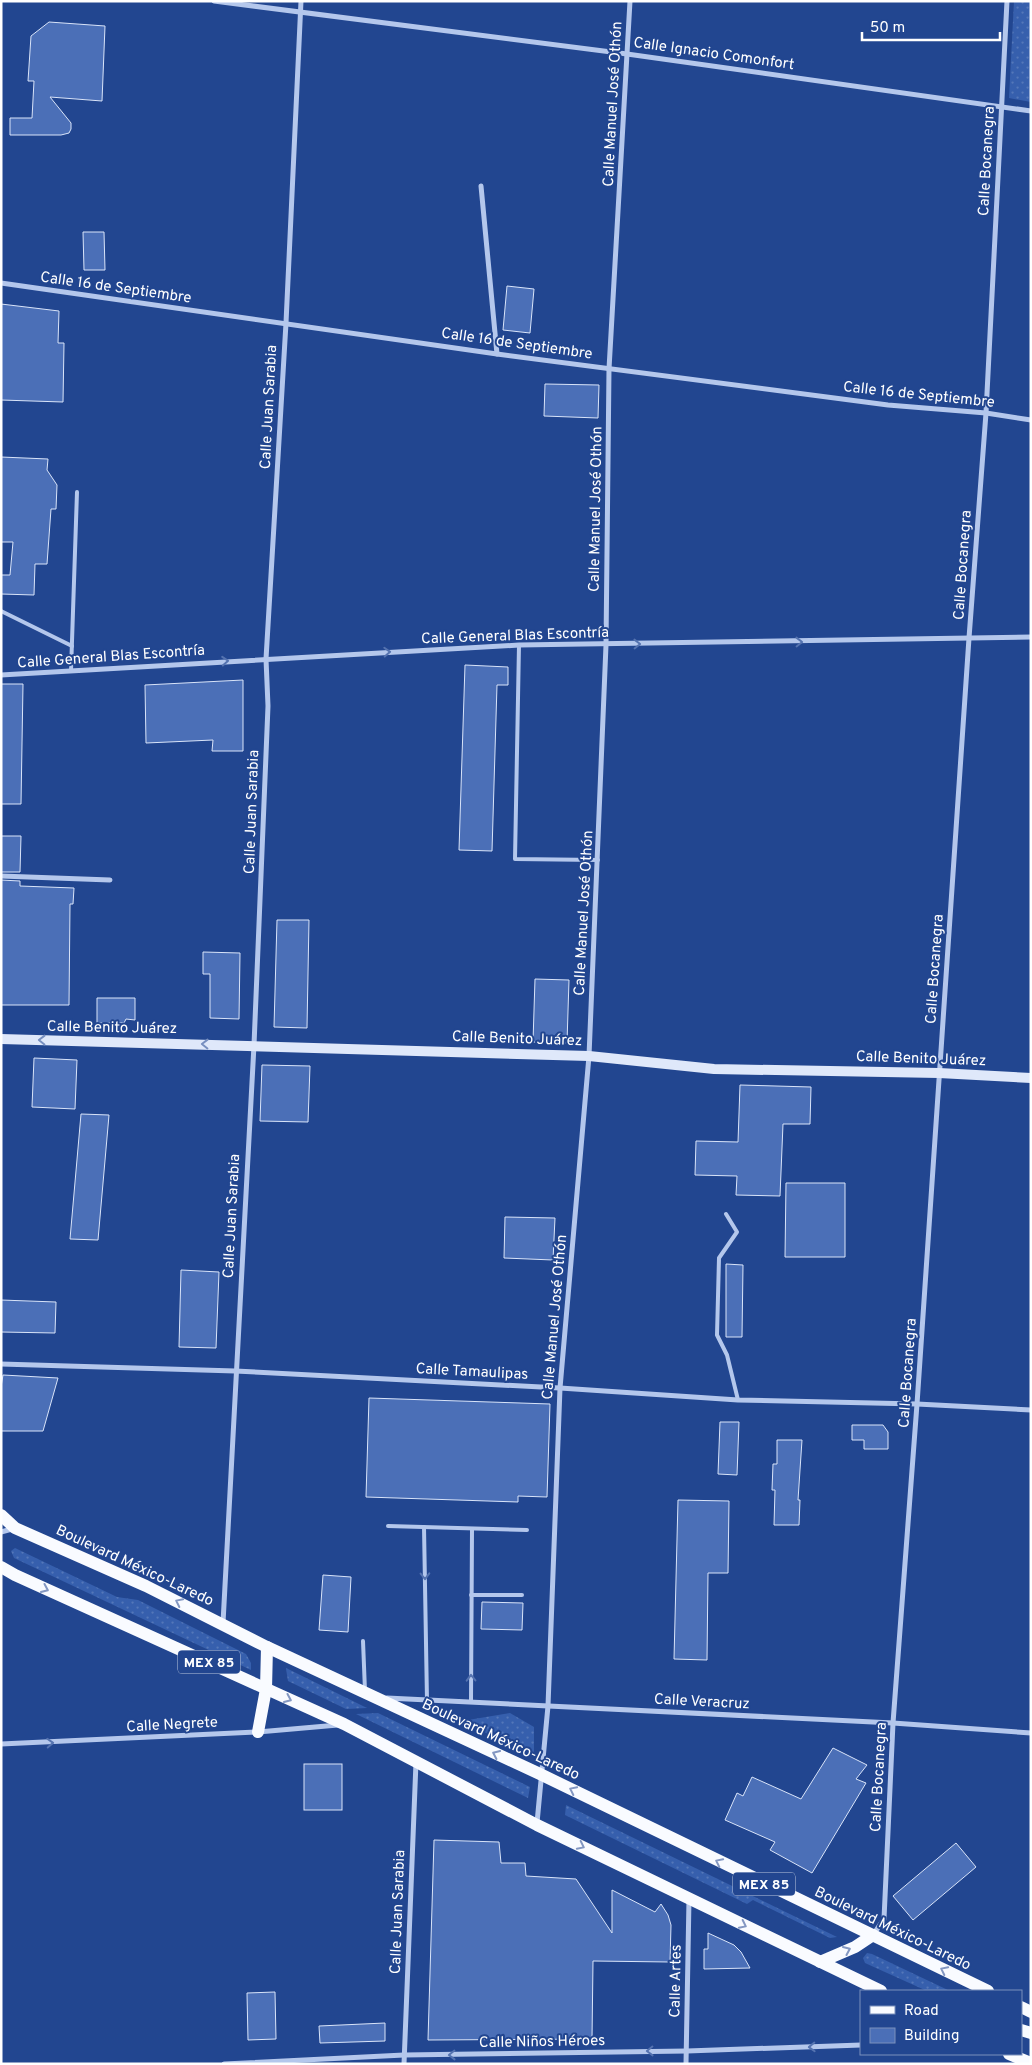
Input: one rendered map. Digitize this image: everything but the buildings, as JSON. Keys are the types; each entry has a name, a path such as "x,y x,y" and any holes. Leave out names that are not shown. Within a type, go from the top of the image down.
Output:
{"main road":[{"name":"Boulevard México-Laredo","path":"1,1515 15,1528 146,1586 223,1623 267,1647 540,1774 986,1990"},
{"name":"MEX 85","path":"1,1567 344,1724 537,1825 879,1990"},
{"path":"258,1732 266,1689 267,1647"},
{"path":"820,1962 855,1947 873,1935"},
{"path":"1012,2055 1031,2063"}],"street":[{"name":"Calle Ignacio Comonfort","path":"214,1 301,14 627,54 1031,111"},
{"name":"Calle Juan Sarabia","path":"223,1623 235,1371 254,1045 268,706 266,659 286,323 301,1"},
{"name":"Calle Manuel José Othón","path":"537,1825 540,1774 548,1706 560,1388 589,1056 606,644 609,369 630,1"},
{"name":"Calle Bocanegra","path":"873,1935 884,1920 894,1724 986,413 1000,107 1007,1"},
{"path":"482,186 497,354"},
{"name":"Calle 16 de Septiembre","path":"1,283 609,369 888,405 986,413 1031,420"},
{"name":"Calle General Blas Escontría","path":"1,675 519,645 844,642 1031,637"},
{"path":"1,876 110,880"},
{"name":"Calle Benito Juárez","path":"1,1040 254,1045 589,1056 714,1069 939,1073 1031,1078"},
{"name":"Calle Tamaulipas","path":"1,1364 235,1371 560,1388 738,1400 917,1404 1031,1410"},
{"path":"1,1532 15,1528"},
{"name":"Calle Veracruz","path":"369,1695 427,1700 894,1724 1031,1733"},
{"name":"Calle Negrete","path":"1,1744 258,1732 344,1724"},
{"name":"Calle Juan Sarabia","path":"404,2064 416,1762"},
{"name":"Calle Artes","path":"686,2064 689,1899"},
{"name":"Calle Niños Héroes","path":"224,2064 404,2055 687,2051 860,2045"}],"lane":[{"path":"71,671 77,492"},
{"path":"1,611 72,646"},
{"path":"519,645 515,860 598,860"},
{"path":"726,1214 737,1232 719,1258 717,1335 727,1355 738,1400"},
{"path":"388,1526 472,1530 527,1530"},
{"path":"424,1528 427,1700"},
{"path":"471,1702 472,1530"},
{"path":"471,1595 522,1595"},
{"path":"363,1641 369,1695"}],"shaded area":[{"path":"1014,1 1031,1 1031,102 1009,98"},
{"path":"15,1548 117,1597 138,1600 246,1654 251,1663 251,1670 14,1558 11,1551"},
{"path":"286,1668 367,1708 346,1709 288,1681"},
{"path":"378,1713 530,1787 528,1798 356,1714"},
{"path":"510,1713 534,1727 534,1756 467,1724 468,1720"},
{"path":"566,1805 837,1937 830,1938 753,1900 747,1904 565,1815"},
{"path":"867,1953 872,1954 948,1990 925,1990 865,1963 863,1958"}]}
